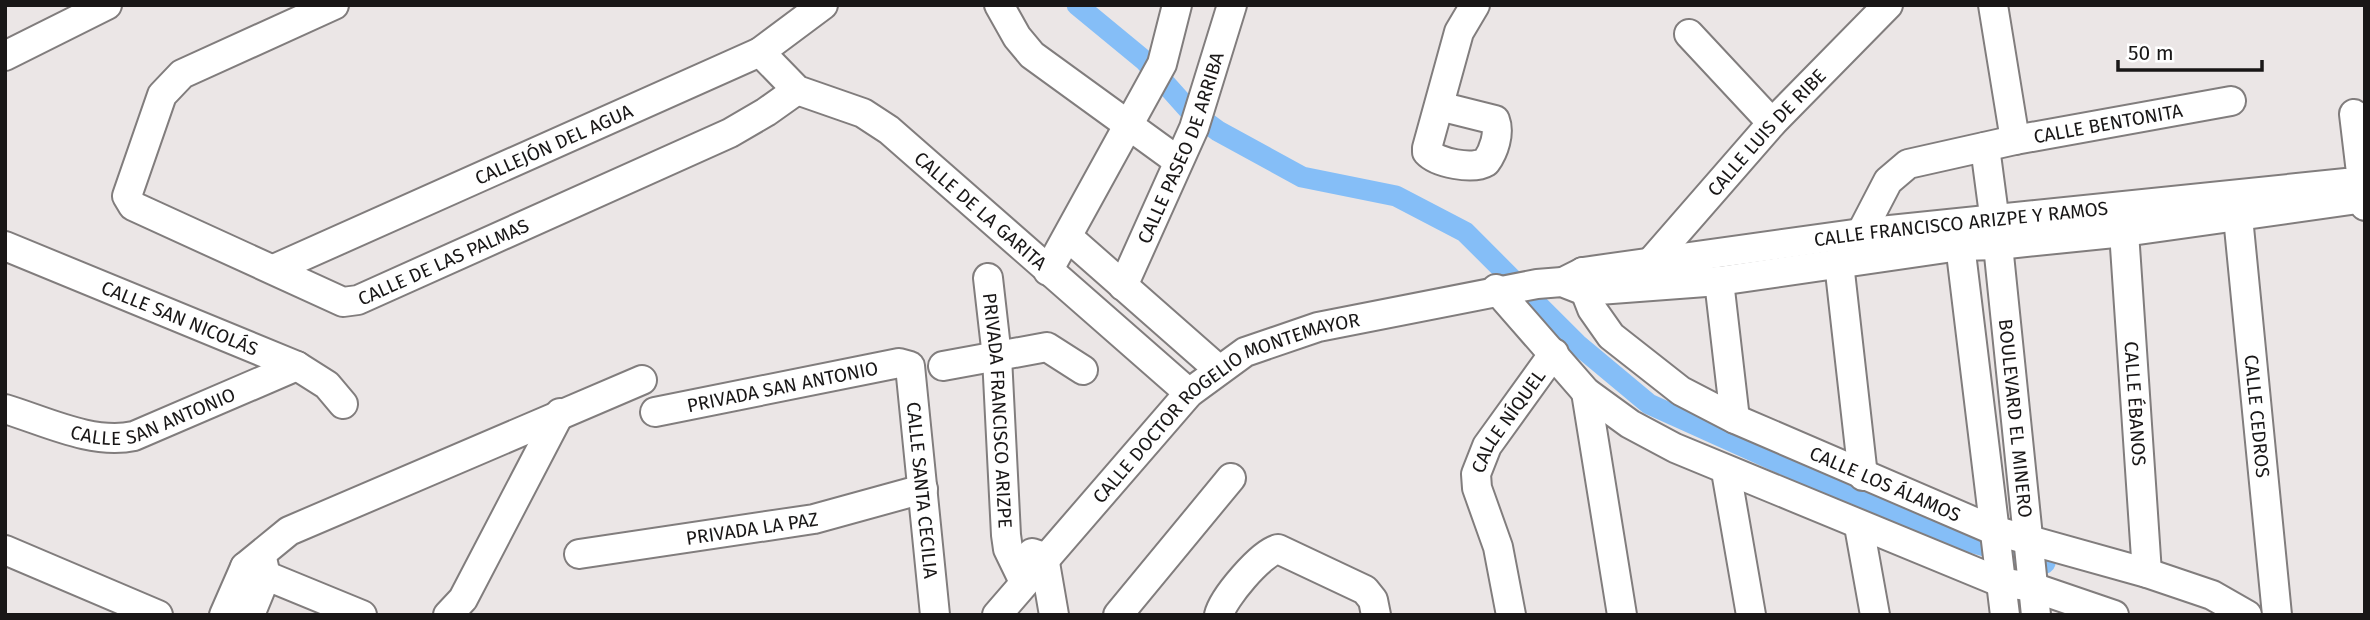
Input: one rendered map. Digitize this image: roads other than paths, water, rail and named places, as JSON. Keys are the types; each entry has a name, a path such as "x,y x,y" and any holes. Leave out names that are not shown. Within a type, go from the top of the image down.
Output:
{"street":[{"path":"5,56 107,5"},
{"name":"CALLE DE LAS PALMAS","path":"334,5 172,81 162,95 128,189 129,202 276,268 338,300 358,300 730,133 766,113 797,90"},
{"name":"CALLEJÓN DEL AGUA","path":"276,268 760,51 823,5"},
{"path":"999,5 1017,37 1032,55 1178,161"},
{"path":"1048,271 1156,75 1177,5"},
{"name":"CALLE PASEO DE ARRIBA","path":"1123,286 1194,128 1232,5"},
{"path":"1439,106 1495,120 1498,127 1495,143 1490,157 1480,166 1428,155 1439,106 1459,32 1475,5"},
{"name":"CALLE LUIS DE RIBE","path":"1650,264 1772,124 1888,5"},
{"path":"1993,5 2015,140"},
{"path":"1689,34 1772,124"},
{"name":"CALLE DE LA GARITA","path":"760,51 797,90 863,113 889,130 1189,393"},
{"name":"CALLE BENTONITA","path":"1861,233 1888,181 1908,164 2015,140 2231,101"},
{"path":"2354,114 2364,193"},
{"name":"BOULEVARD EL MINERO","path":"1984,147 1996,233 2030,571"},
{"name":"CALLE FRANCISCO ARIZPE Y RAMOS","path":"1567,282 1650,264 1861,233 2124,232 2238,217 2364,193"},
{"name":"CALLE FRANCISCO ARIZPE Y RAMOS","path":"1996,233 2364,193"},
{"name":"CALLE CEDROS","path":"2238,217 2277,615"},
{"name":"CALLE ÉBANOS","path":"2124,232 2147,573"},
{"name":"CALLE FRANCISCO ARIZPE Y RAMOS","path":"1502,288 1567,282 1719,281 1839,263 1959,234"},
{"name":"BOULEVARD EL MINERO","path":"1959,234 1996,554 2006,615"},
{"name":"CALLE DE LA GARITA","path":"1069,237 1218,369"},
{"name":"CALLE SAN NICOLÁS","path":"5,246 297,366 321,380 344,404"},
{"path":"1839,263 1863,476"},
{"name":"PRIVADA FRANCISCO ARIZPE","path":"988,278 997,357 1007,544 1024,582"},
{"path":"1719,281 1735,419"},
{"name":"CALLE LOS ÁLAMOS","path":"1567,282 1611,336 1681,391 1735,419 1863,476 1996,554 2114,615"},
{"name":"CALLE LOS ÁLAMOS","path":"1502,288 1586,392 1630,424 1726,471 1859,526 1996,554 2030,571 2147,573 2212,596 2247,615"},
{"name":"CALLE DOCTOR ROGELIO MONTEMAYOR","path":"997,615 1189,393 1218,369 1245,352 1318,327 1502,288"},
{"path":"943,366 1047,347 1083,370"},
{"name":"CALLE NÍQUEL","path":"1511,615 1498,547 1477,488 1476,474 1487,446 1554,353"},
{"name":"PRIVADA SAN ANTONIO","path":"655,412 899,363 910,366"},
{"name":"CALLE SAN ANTONIO","path":"5,409 99,438 118,439 134,436 297,366"},
{"name":"CALLE SANTA CECILIA","path":"910,366 935,615"},
{"path":"224,615 258,566 289,531 642,380"},
{"path":"1586,392 1622,615"},
{"path":"448,615 463,598 560,413"},
{"path":"1726,471 1751,615"},
{"path":"1118,615 1231,478"},
{"name":"PRIVADA LA PAZ","path":"579,554 814,519 923,489"},
{"path":"1859,526 1875,615"},
{"name":"PRIVADA FRANCISCO ARIZPE","path":"1007,544 1044,558"},
{"path":"1219,615 1225,601 1266,553 1278,549 1365,590 1373,600 1376,615"},
{"path":"5,550 158,615"},
{"path":"1044,558 1054,615"},
{"path":"250,615 258,566"},
{"path":"258,566 362,615"}],"waterway":[{"path":"1077,5 1145,61 1188,109 1218,131 1302,177 1396,196 1465,232 1577,344 1649,404 1931,531 2045,563"}]}
